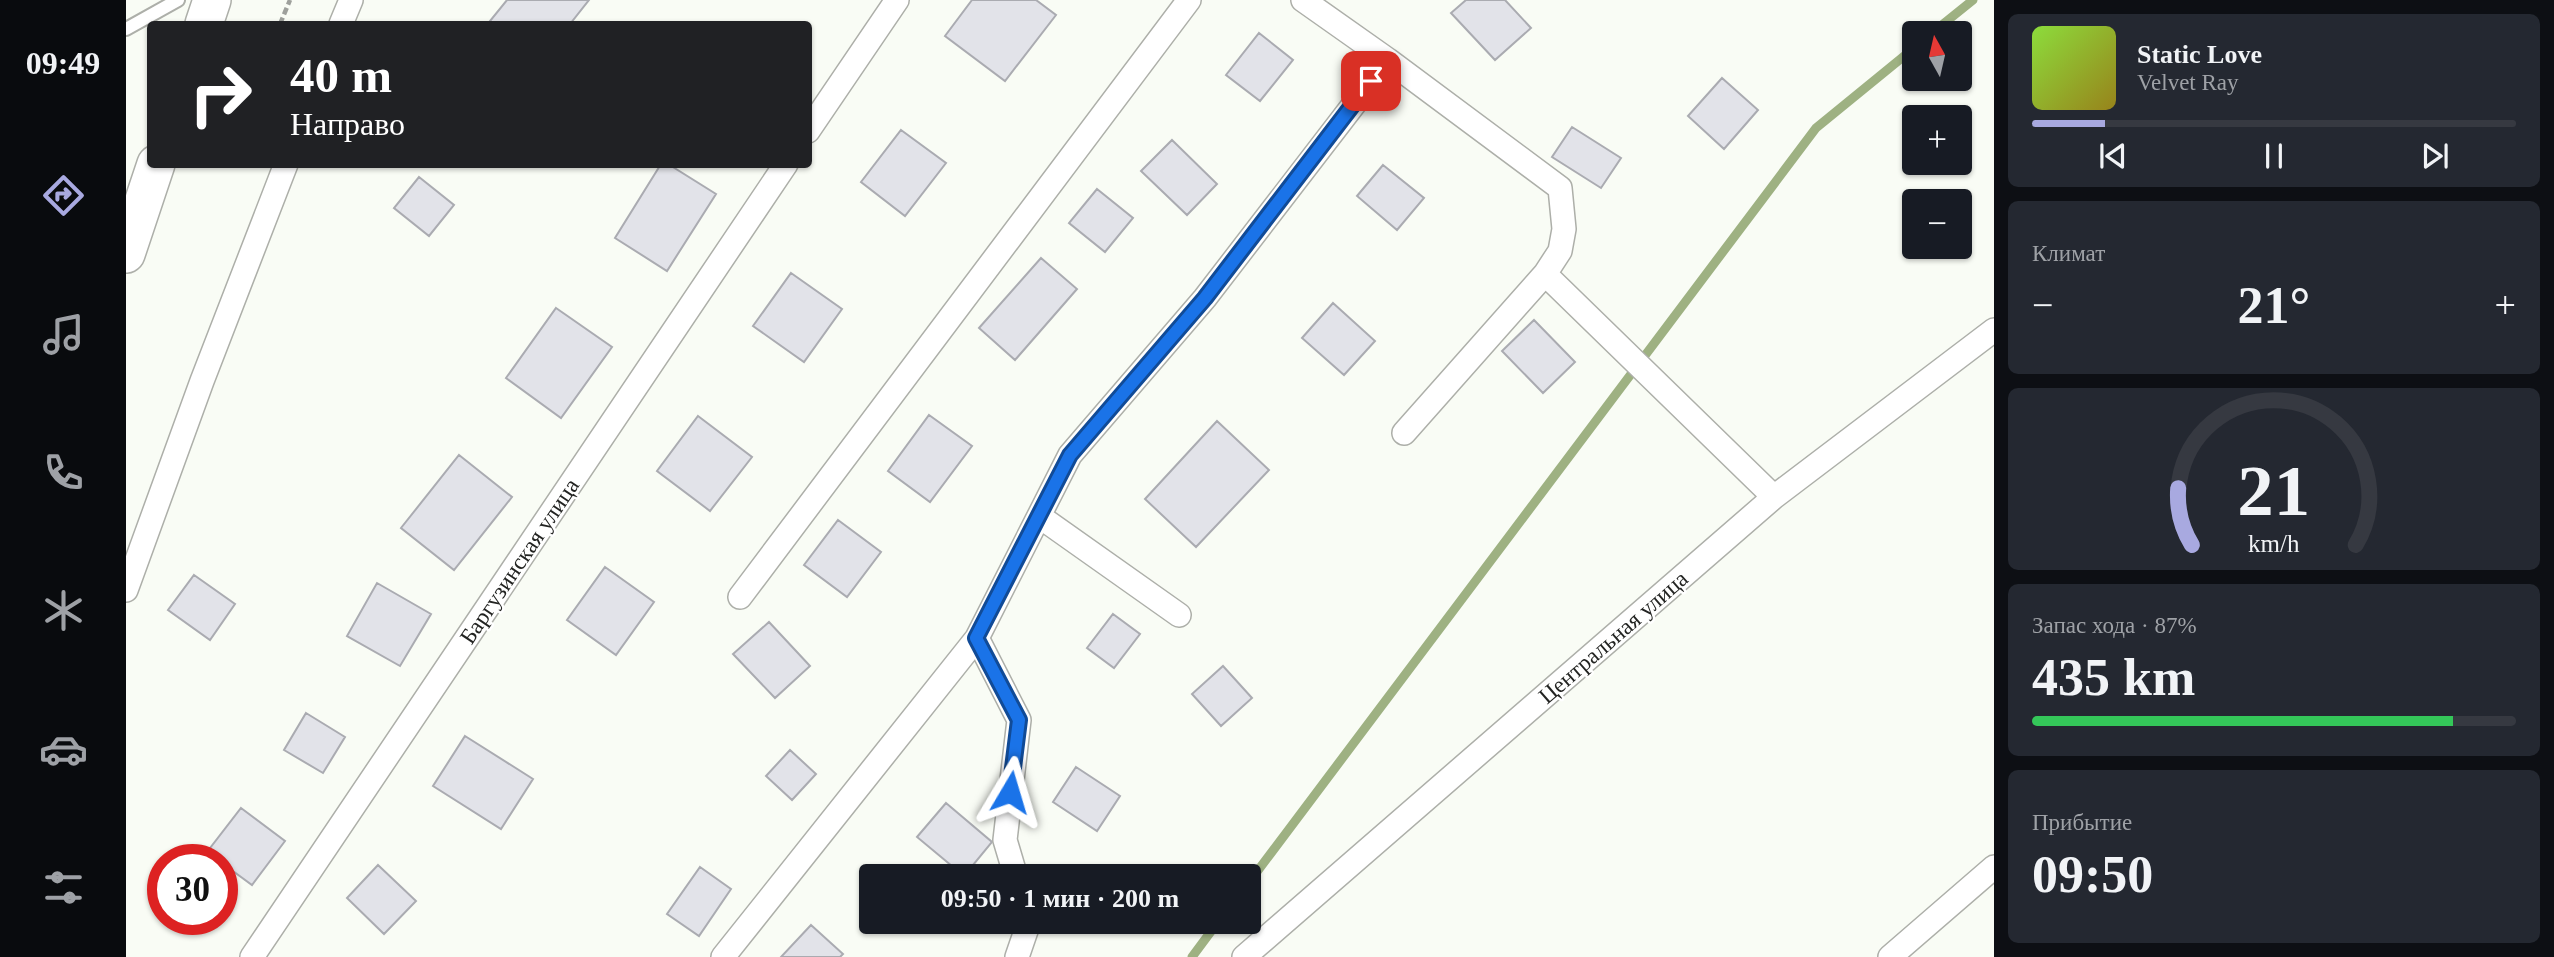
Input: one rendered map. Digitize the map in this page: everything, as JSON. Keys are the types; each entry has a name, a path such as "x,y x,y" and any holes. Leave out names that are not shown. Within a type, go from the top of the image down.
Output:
{"main road":[{"path":"205,21 212,0"},
{"path":"126,254 155,168"}],"street":[{"path":"342,21 351,0"},
{"path":"812,125 897,0"},
{"path":"740,597 1189,0"},
{"path":"1303,0 1560,188 1564,229 1560,251 1545,274 1404,433"},
{"path":"723,957 976,638 1070,455 1205,298 1388,60"},
{"path":"126,590 202,381 284,168"},
{"name":"Баргузинская улица","path":"252,957 783,168"},
{"path":"1545,274 1774,497"},
{"name":"Центральная улица","path":"1244,957 1774,497 1994,330"},
{"path":"1039,516 1180,615"},
{"path":"976,638 1019,720 1005,840 1012,864"},
{"path":"1890,957 1994,867"},
{"path":"1017,957 1025,934"}],"lane":[{"path":"126,29 178,0"}],"path":[{"path":"281,21 290,0"}],"building":[{"path":"507,0 589,0 572,21 490,21"},
{"path":"972,0 1036,0 1056,15 1005,81 945,36"},
{"path":"1466,0 1505,0 1531,28 1495,60 1451,13"},
{"path":"1259,33 1293,60 1260,101 1226,75"},
{"path":"1722,78 1758,110 1724,149 1688,116"},
{"path":"1572,127 1621,158 1601,188 1552,157"},
{"path":"901,130 946,163 905,216 861,182"},
{"path":"1172,140 1217,184 1187,215 1141,171"},
{"path":"1383,165 1424,198 1397,230 1357,196"},
{"path":"659,168 674,168 716,194 667,271 615,238"},
{"path":"419,177 454,205 429,236 394,208"},
{"path":"1097,189 1133,218 1105,252 1069,223"},
{"path":"1041,258 1077,289 1015,360 979,328"},
{"path":"791,273 842,309 804,362 753,326"},
{"path":"1333,303 1375,341 1344,375 1302,338"},
{"path":"556,308 612,347 561,418 506,378"},
{"path":"1534,320 1575,362 1543,393 1502,351"},
{"path":"929,415 972,446 930,502 888,471"},
{"path":"698,416 752,457 710,511 657,471"},
{"path":"1217,421 1269,470 1196,547 1145,499"},
{"path":"459,455 512,497 454,570 401,528"},
{"path":"838,520 881,552 847,597 804,565"},
{"path":"605,567 654,602 616,655 567,620"},
{"path":"194,575 235,604 210,640 168,610"},
{"path":"377,583 431,614 400,666 347,636"},
{"path":"1113,614 1140,634 1114,668 1087,648"},
{"path":"769,622 810,666 775,698 733,654"},
{"path":"1223,666 1252,698 1221,726 1192,694"},
{"path":"306,713 345,737 323,773 284,750"},
{"path":"465,736 533,779 501,829 433,786"},
{"path":"790,750 816,774 792,800 766,776"},
{"path":"1076,767 1120,796 1097,831 1053,802"},
{"path":"946,803 992,842 974,864 950,864 917,837"},
{"path":"241,808 285,841 252,885 238,875 238,844 213,844"},
{"path":"378,865 416,901 384,934 347,898"},
{"path":"700,867 731,889 699,936 667,914"},
{"path":"811,925 843,954 840,957 781,957"}],"waterway":[{"path":"1947,21 1973,0"},
{"path":"1261,866 1816,128 1902,58"},
{"path":"1192,957 1209,934"}],"route":[{"path":"1010,792 1019,720 976,638 1070,455 1205,298 1371,81"}]}
